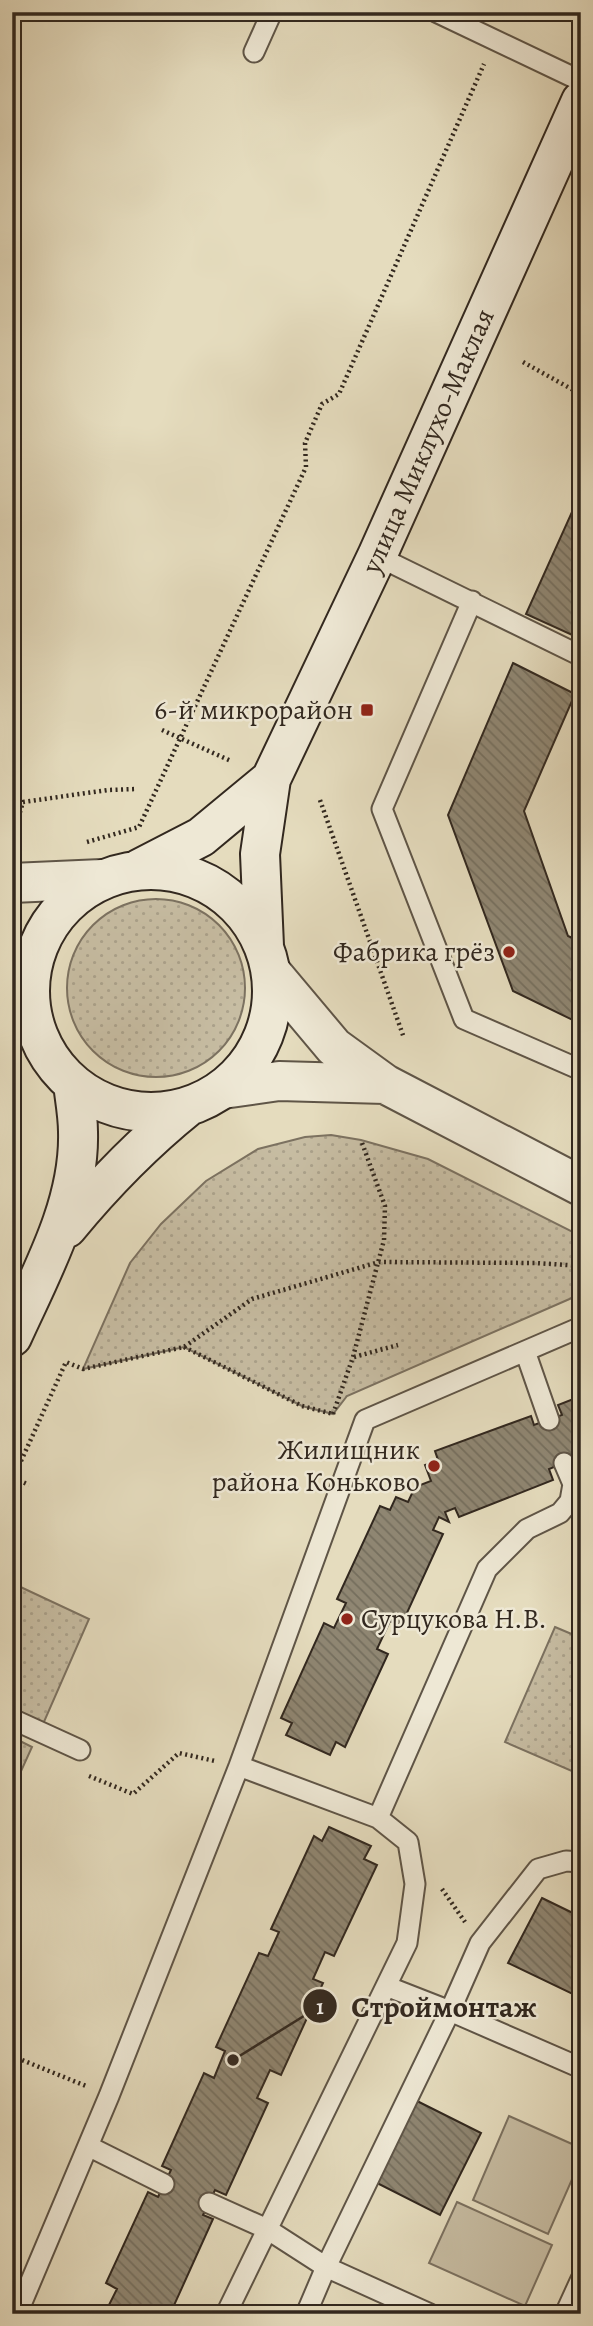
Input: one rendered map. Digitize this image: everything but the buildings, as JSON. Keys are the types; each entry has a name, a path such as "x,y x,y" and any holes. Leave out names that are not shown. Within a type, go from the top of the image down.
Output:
{"main road":[{"name":"улица Миклухо-Маклая","path":"268,959 260,855 271,779 377,556 581,101"},
{"name":"улица Миклухо-Маклая","path":"120,875 201,837 271,779"},
{"path":"12,883 176,872 214,886 244,912 268,959 334,1047 385,1084 581,1186"},
{"path":"34,1024 30,990 35,955 50,924 73,898 120,875"},
{"path":"55,1244 97,1192 149,1138 189,1106 223,1089 247,1066 264,1037 272,1005 268,959"},
{"path":"12,983 56,1067 73,1084 99,1101 128,1110 159,1112 189,1106"},
{"path":"223,1089 279,1081 385,1084"},
{"path":"12,1337 55,1244 74,1180 78,1134 73,1084"}],"lane":[{"path":"254,52 272,12"},
{"path":"436,12 581,81"},
{"path":"377,556 581,656"},
{"path":"472,601 382,810 464,1019 581,1070"},
{"path":"17,2314 109,2096 239,1766 365,1419 581,1327"},
{"path":"525,1351 549,1420"},
{"path":"378,1818 487,1569 527,1529 560,1513 570,1501 573,1484 564,1463"},
{"path":"12,1719 80,1751"},
{"path":"226,2314 407,1943 415,1884 408,1842 378,1818 239,1766"},
{"path":"306,2314 480,1943 538,1870 566,1861 581,1862"},
{"path":"386,1986 581,2068"},
{"path":"88,2146 164,2184"},
{"path":"209,2203 267,2229 326,2267 430,2314"},
{"path":"565,2314 581,2280"}],"path":[{"path":"79,844 139,827 306,467 305,443 317,414 322,404 339,394 495,40"},
{"path":"523,362 575,391"},
{"path":"162,730 231,761"},
{"path":"12,839 23,802 108,790 136,789"},
{"path":"320,800 404,1038"},
{"path":"12,1076 19,1105 12,1151"},
{"path":"184,1347 302,1406 333,1415 353,1357 384,1240 385,1206 361,1140"},
{"path":"21,1461 66,1362 82,1369 184,1347 252,1299 379,1262 536,1263 581,1266"},
{"path":"353,1357 398,1345"},
{"path":"14,1478 29,1485"},
{"path":"84,1773 133,1794 179,1753 239,1766"},
{"path":"440,1887 480,1943"},
{"path":"12,2056 109,2096"}],"shaded area":[{"path":"156,899 173,900 190,906 219,925 238,954 244,971 244,1005 238,1022 219,1051 190,1070 173,1076 156,1077 139,1076 122,1070 93,1051 74,1022 68,1005 67,988 68,971 74,954 93,925 122,906 139,900"},
{"path":"331,1135 361,1140 428,1159 581,1236 581,1294 347,1396 333,1414 302,1406 184,1347 83,1369 130,1263 161,1224 206,1181 258,1149 305,1137"},
{"path":"12,1583 89,1619 40,1731 12,1719"},
{"path":"555,1627 581,1638 581,1775 505,1742"},
{"path":"12,1737 32,1747 12,1791"},
{"path":"509,2116 581,2148 581,2159 548,2234 473,2200"},
{"path":"457,2202 552,2245 525,2306 429,2263"}],"place":[{"name":"6-й микрорайон","path":"367,710"},
{"name":"Фабрика грёз","path":"509,952"},
{"name":"Жилищник района Коньково","path":"434,1466"},
{"name":"Сурцукова Н.В.","path":"347,1619"},
{"name":"Строймонтаж","path":"233,2060"}]}
